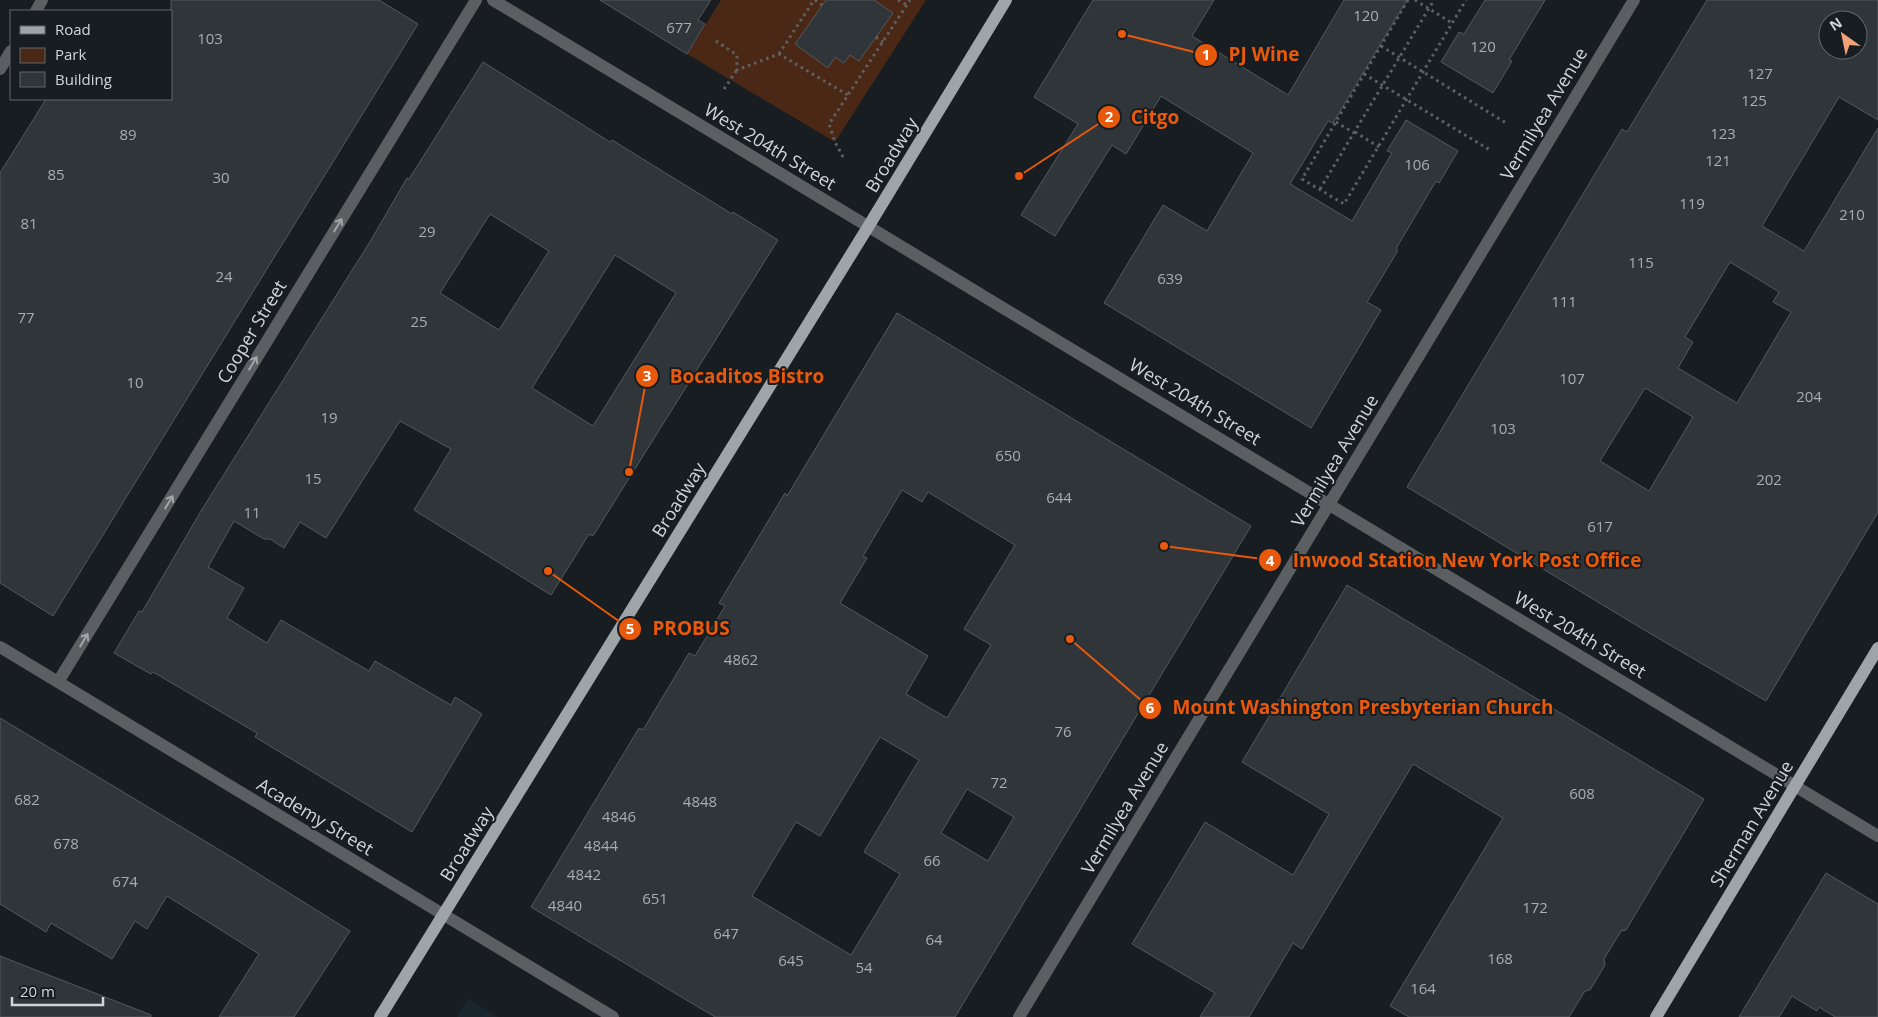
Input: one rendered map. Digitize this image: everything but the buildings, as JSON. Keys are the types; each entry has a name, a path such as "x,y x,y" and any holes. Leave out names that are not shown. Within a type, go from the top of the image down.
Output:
{"main road":[{"name":"Broadway","path":"380,1017 1006,0"},
{"name":"Sherman Avenue","path":"1656,1017 1878,648"}],"street":[{"name":"Cooper Street","path":"58,682 476,0"},
{"name":"West 204th Street","path":"493,0 1878,836"},
{"name":"Vermilyea Avenue","path":"1019,1017 1634,0"},
{"path":"0,69 10,53"},
{"name":"Academy Street","path":"0,646 613,1017"}],"path":[{"path":"737,70 779,54 815,0 822,5"},
{"path":"898,0 907,6"},
{"path":"843,157 835,142 829,124 910,0"},
{"path":"1408,0 1302,179 1344,204 1466,0"},
{"path":"1415,0 1452,23"},
{"path":"1320,189 1434,0"},
{"path":"876,37 883,42"},
{"path":"716,41 737,55 737,70 724,89"},
{"path":"1381,46 1506,123"},
{"path":"779,54 848,95"},
{"path":"1364,74 1490,150"},
{"path":"1336,122 1379,147"}],"shaded area":[{"path":"468,998 498,1017 457,1017"}],"green space":[{"path":"721,0 926,0 835,142 687,54"}],"place":[{"name":"PJ Wine","path":"1122,34"},
{"name":"Citgo","path":"1019,176"},
{"name":"Bocaditos Bistro","path":"629,472"},
{"name":"Inwood Station New York Post Office","path":"1164,546"},
{"name":"PROBUS","path":"548,571"},
{"name":"Mount Washington Presbyterian Church","path":"1070,639"}]}
